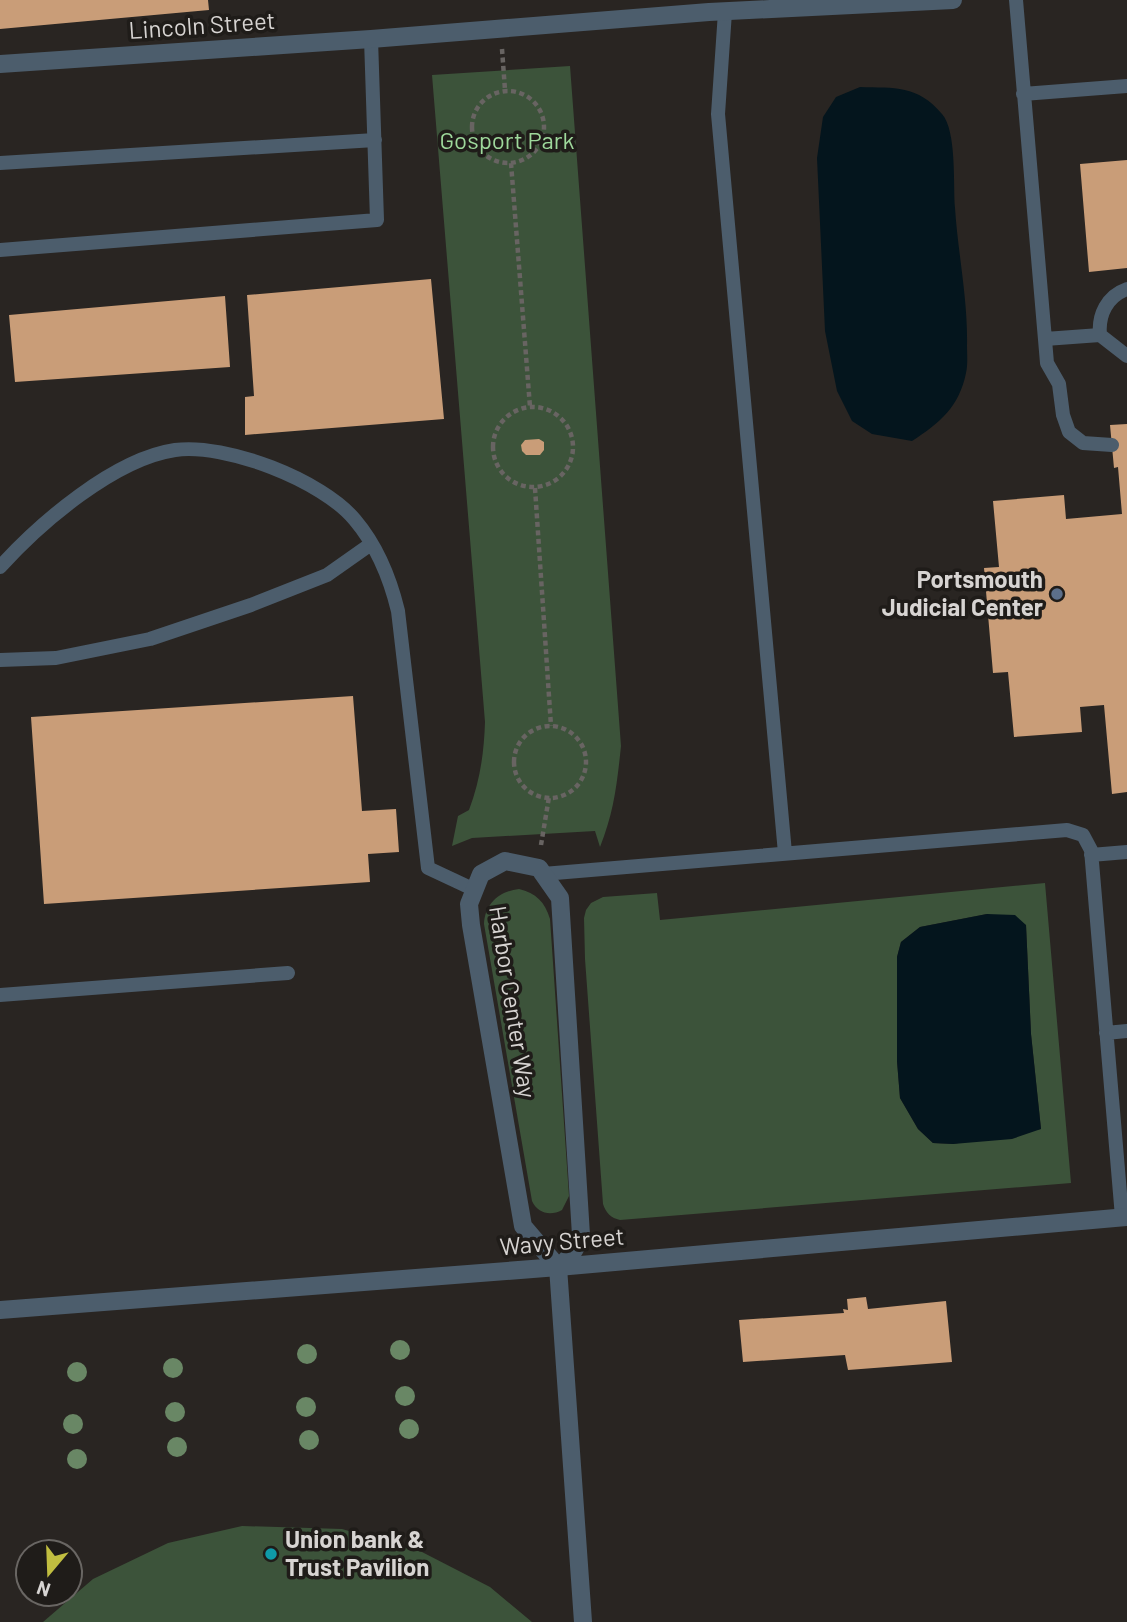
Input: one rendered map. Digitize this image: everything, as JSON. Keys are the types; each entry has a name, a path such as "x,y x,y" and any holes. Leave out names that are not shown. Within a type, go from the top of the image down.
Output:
{"street":[{"name":"Lincoln Street","path":"0,65 371,39 501,27 953,0"},
{"name":"Harbor Center Way","path":"505,861 541,871 560,898 581,1235 570,1258 558,1267 523,1226 469,904 481,874 505,861"},
{"name":"Wavy Street","path":"0,1310 558,1267 1124,1217"},
{"path":"558,1267 583,1622"}],"lane":[{"path":"1016,0 1047,363 1059,384 1063,415 1069,432 1083,443 1112,445"},
{"path":"726,12 719,114 785,853"},
{"path":"0,250 377,220 371,39"},
{"path":"1023,94 1127,86"},
{"path":"0,163 375,140"},
{"path":"1100,335 1100,316 1104,309 1114,296 1127,289"},
{"path":"1045,339 1100,335 1127,356"},
{"path":"0,567 26,538 97,483 141,460 176,450 227,453 278,469 317,489 353,518 371,544 390,580 398,611 428,868 475,890"},
{"path":"0,660 56,658 150,639 251,605 327,575 371,544"},
{"path":"541,871 1067,830 1083,835 1091,855 1106,1033 1120,1118 1124,1217"},
{"path":"1091,855 1127,852"},
{"path":"0,995 288,972"},
{"path":"1106,1033 1127,1031"}],"path":[{"path":"501,27 505,90"},
{"path":"505,90 519,92 531,99 540,110 544,123 543,137 536,150 525,159 511,163 497,161 485,155 476,143 472,130 473,116 480,103 491,94 505,90"},
{"path":"511,163 530,407"},
{"path":"530,407 546,409 559,416 569,429 573,444 571,460 563,474 550,483 535,488 520,485 506,477 496,465 492,450 494,434 502,420 515,411 530,407"},
{"path":"535,488 551,726"},
{"path":"551,726 565,729 577,737 584,749 586,763 583,777 575,788 563,795 549,797 535,794 524,786 516,774 514,760 517,746 526,735 538,728 551,726"},
{"path":"541,871 549,797"}],"green space":[{"name":"Gosport Park","path":"570,66 621,746 616,785 609,822 600,847 595,831 472,838 452,846 458,816 469,810 476,788 485,722 432,75"},
{"path":"1045,883 1071,1183 620,1220 611,1216 603,1204 584,918 591,903 603,897 657,893 660,920","holes":["987,914 1026,925 1031,1034 1041,1129 953,1144 933,1143 918,1129 900,1098 897,1061 897,957 901,942 920,927"]},
{"path":"519,889 539,899 550,919 569,1196 562,1210 554,1213 541,1211 532,1201 484,924 487,910 494,900 505,892"},
{"path":"242,1526 342,1529 422,1552 490,1587 532,1622 43,1622 59,1608 84,1608 84,1587 93,1579 168,1543"}],"water":[{"path":"860,87 905,90 924,98 947,122 952,145 956,225 966,311 967,370 959,395 947,413 912,441 872,434 852,421 837,391 825,331 817,158 823,117 836,97"},
{"path":"987,914 1015,915 1026,925 1031,1034 1041,1129 1012,1139 933,1143 918,1129 900,1098 897,1061 897,957 901,942 920,927"}],"building":[{"path":"0,0 208,0 209,10 0,29"},
{"path":"1127,160 1127,268 1089,272 1080,164"},
{"path":"431,279 444,419 245,435 245,397 254,396 247,295"},
{"path":"225,296 230,367 15,382 9,315"},
{"name":"Portsmouth Judicial Center","path":"1127,424 1127,792 1112,794 1104,705 1080,707 1082,732 1014,737 1008,672 993,673 984,568 999,567 993,501 1064,495 1066,519 1122,514 1118,467 1114,468 1110,425"},
{"path":"539,439 544,442 544,450 540,455 526,455 522,451 521,445 525,440"},
{"path":"353,696 362,811 396,809 399,852 368,854 370,882 44,904 31,717"},
{"path":"866,1297 868,1309 946,1301 952,1362 848,1370 845,1355 743,1362 739,1320 844,1313 843,1309 848,1310 847,1299"}],"place":[{"name":"Portsmouth Judicial Center","path":"1057,594"},
{"name":"Union bank & Trust Pavilion","path":"271,1554"}]}
